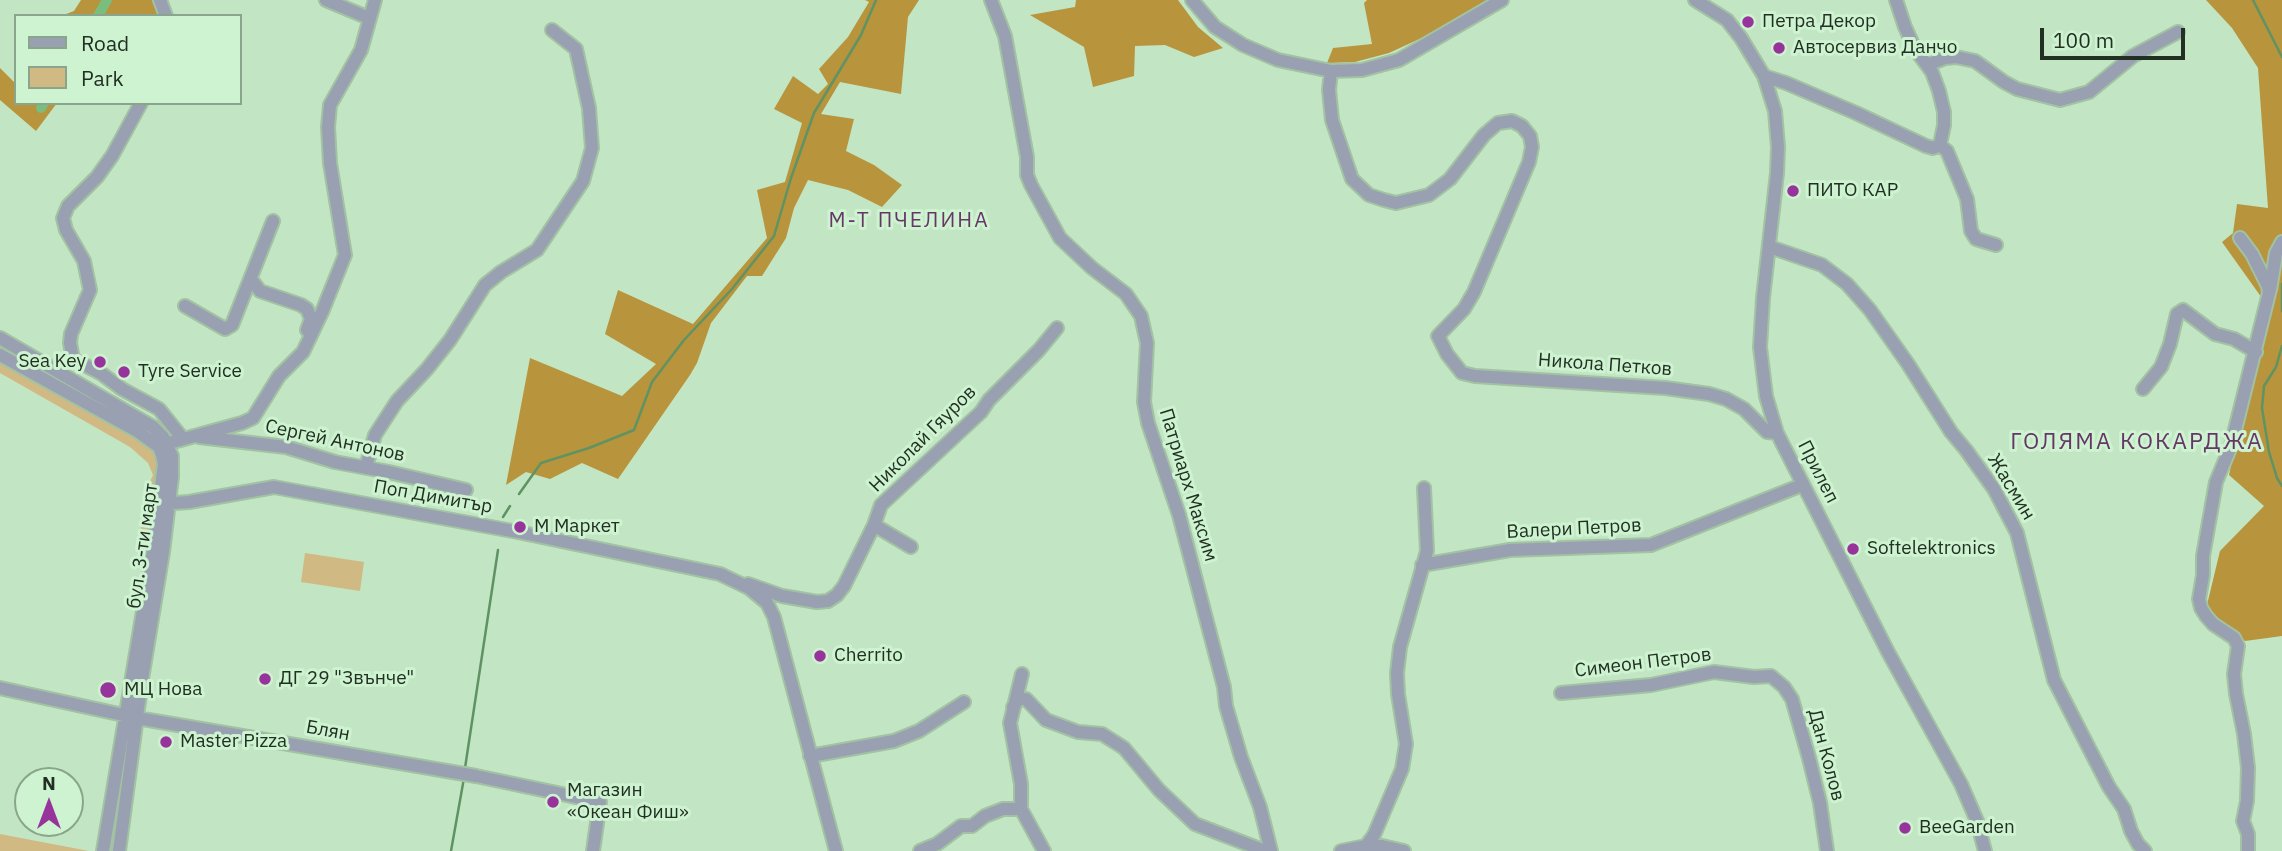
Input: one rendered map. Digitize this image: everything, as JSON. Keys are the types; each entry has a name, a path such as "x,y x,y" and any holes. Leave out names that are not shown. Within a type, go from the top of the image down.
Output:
{"street":[{"path":"326,0 369,18"},
{"path":"140,105 112,156 97,177 68,206 63,218 66,230 84,261 90,290 71,334 70,343 73,359 159,409 188,438 253,418 279,376 298,359 322,312 345,256 330,163 330,105 361,50 375,0"},
{"name":"Патриарх Максим","path":"991,0 1005,36 1027,157 1027,175 1031,185 1060,238 1092,268 1126,294 1141,316 1147,343 1144,402 1148,423 1179,515 1224,687 1226,706 1260,807 1271,851"},
{"path":"1192,0 1215,27 1243,45 1278,60 1331,71 1363,70 1399,60 1502,0"},
{"name":"Прилеп","path":"1695,0 1727,20 1753,54 1764,76 1775,111 1778,147 1760,347 1766,396 1777,432 1888,652 1961,784 1976,821 1984,851"},
{"path":"1896,0 1915,49 1927,65 1939,91 1944,112 1940,145"},
{"path":"366,467 375,435 397,401 450,340 485,285 537,250 583,181 592,148 589,108 576,49 552,30"},
{"path":"1927,65 1935,60 1956,57 1975,61 2017,89 2060,100 2089,92 2133,56 2178,32"},
{"name":"Никола Петков","path":"1331,71 1329,90 1332,120 1352,179 1369,195 1384,200 1396,203 1430,195 1450,179 1484,135 1498,123 1511,121 1522,126 1530,136 1532,147 1529,162 1474,292 1464,310 1438,336 1447,354 1462,373 1693,391 1726,399 1744,409 1768,432 1777,432"},
{"path":"1764,76 1856,113 1926,146 1933,148 1940,145"},
{"path":"1940,145 1947,151 1968,199 1971,231 1976,239 1996,245"},
{"path":"185,306 225,329 232,325 272,220"},
{"path":"2241,238 2252,254 2269,293"},
{"path":"2248,851 2248,834 2243,821 2247,801 2248,768 2234,674 2238,646 2234,639 2206,616 2199,599 2203,555 2216,482 2231,446 2256,352 2276,253 2281,243"},
{"name":"Жасмин","path":"1770,247 1822,265 1847,284 1870,310 1908,363 1951,432 1994,489 2017,534 2054,680 2103,775 2124,809 2138,845 2145,851"},
{"path":"251,279 260,292 301,304 307,309 311,320 307,340"},
{"path":"2143,389 2161,367 2177,314 2183,310 2215,334 2234,339 2256,352"},
{"name":"Николай Гяуров","path":"720,573 782,596 817,603 828,601 837,595 874,525 881,505 981,412 989,400 1057,328"},
{"path":"0,338 153,427 163,444"},
{"path":"0,355 163,444"},
{"name":"Сергей Антонов","path":"163,444 188,438 286,447 335,462 466,490"},
{"name":"бул. 3-ти март","path":"103,851 131,717 173,463 163,444"},
{"name":"Валери Петров","path":"1422,565 1510,550 1651,545 1802,485"},
{"name":"Поп Димитър","path":"165,504 274,487 518,531 720,573 748,588 767,603 774,617 836,851"},
{"path":"1366,846 1374,835 1402,769 1406,744 1397,673 1400,647 1427,551 1424,488"},
{"path":"874,525 912,547"},
{"name":"Симеон Петров","path":"1561,692 1651,685 1714,672 1754,677 1772,676"},
{"path":"1022,674 1010,723 1021,784 1021,809 1044,851"},
{"name":"Дан Колов","path":"1772,676 1792,699 1814,780 1827,851"},
{"name":"Блян","path":"0,688 131,717 464,774 600,802 593,851"},
{"path":"1013,707 1019,699 1026,699 1046,720 1078,732 1102,734 1124,748 1159,790 1195,824 1265,851"},
{"path":"810,756 894,741 919,732 964,702"},
{"name":"бул. 3-ти март","path":"120,851 131,717"},
{"path":"920,851 937,844 961,827 972,826 992,813 1003,809 1021,809"},
{"path":"1341,851 1366,846 1404,851"}],"green space":[{"path":"0,355 159,447 153,551 138,547 146,490 153,475 148,463 130,447 0,373"},
{"path":"305,553 364,562 360,591 301,582"},
{"path":"0,834 89,851 0,851"}],"shaded area":[{"path":"81,0 158,0 160,14 66,14 74,11"},
{"path":"865,0 919,0 908,17 901,94 840,82 821,114 854,119 846,151 874,165 902,185 882,207 848,190 808,180 794,208 786,238 762,276 747,276 711,323 690,375 618,479 582,463 550,479 526,472 506,485 530,358 622,396 656,364 605,334 618,290 693,324 767,238 757,190 785,182 802,123 774,109 793,76 818,94 828,84 819,69 848,37 869,2"},
{"path":"1076,0 1178,0 1198,27 1223,48 1194,57 1165,45 1135,46 1134,76 1093,87 1084,47 1030,15 1075,7"},
{"path":"1367,0 1487,0 1439,30 1389,53 1355,62 1327,63 1333,48 1372,44 1364,3"},
{"path":"2206,0 2282,0 2282,636 2245,641 2206,609 2220,551 2264,506 2229,475 2269,308 2222,242 2233,233 2237,204 2268,208 2258,68 2232,28"},
{"path":"0,68 14,82 14,105 56,105 36,131 0,100"}],"waterway":[{"path":"99,14 107,0"},
{"path":"519,494 541,463 634,430 652,382 684,340 732,289 774,236 814,113 861,35 876,0"},
{"path":"2253,0 2282,57"},
{"path":"2282,284 2282,311"},
{"path":"2282,346 2276,367 2264,386 2262,408 2269,452 2282,486"},
{"path":"503,517 510,506"},
{"path":"465,768 498,550"},
{"path":"451,851 464,778"}],"place":[{"name":"Петра Декор","path":"1748,22"},
{"name":"Автосервиз Данчо","path":"1779,48"},
{"name":"ПИТО КАР","path":"1793,191"},
{"name":"Sea Key","path":"100,362"},
{"name":"Tyre Service","path":"124,372"},
{"name":"М Маркет","path":"520,527"},
{"name":"Softelektronics","path":"1853,549"},
{"name":"Cherrito","path":"820,656"},
{"name":"ДГ 29 \"Звънче\"","path":"265,679"},
{"name":"МЦ Нова","path":"108,690"},
{"name":"Master Pizza","path":"166,742"},
{"name":"Магазин «Океан Фиш»","path":"553,802"},
{"name":"BeeGarden","path":"1905,828"}],"district":[{"name":"М-Т ПЧЕЛИНА","path":"909,221"},
{"name":"ГОЛЯМА КОКАРДЖА","path":"2137,442"}]}
